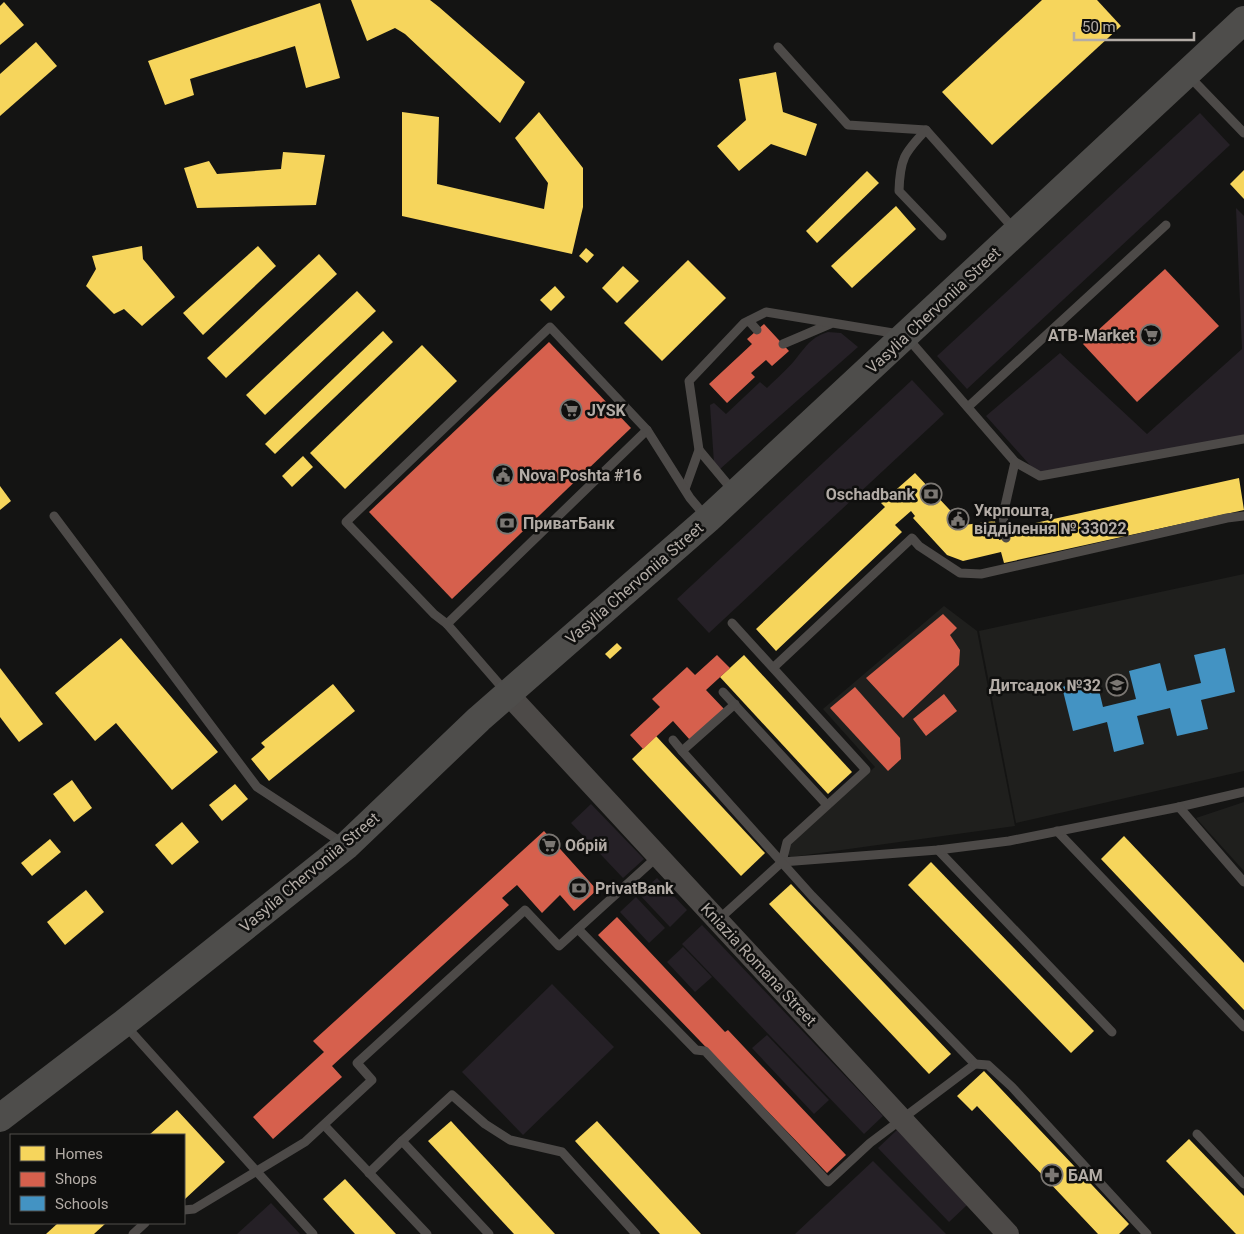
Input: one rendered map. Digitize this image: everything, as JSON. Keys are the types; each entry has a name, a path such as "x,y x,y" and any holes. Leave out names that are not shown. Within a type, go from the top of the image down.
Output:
{"main road":[{"name":"Vasylia Chervoniia Street","path":"2,1113 124,1023 346,846 479,718 708,519 1244,20"}],"street":[{"name":"Kniazia Romana Street","path":"508,694 1008,1234"}],"lane":[{"path":"778,47 848,125 926,130 1016,232"},
{"path":"1186,73 1244,133"},
{"path":"926,130 912,145 900,167 899,191 942,236"},
{"path":"969,406 1166,225"},
{"path":"685,489 699,450 689,381 749,321 766,312 905,335 969,406 1015,462 1040,476 1244,439"},
{"path":"749,321 757,330"},
{"path":"783,344 830,324"},
{"path":"508,694 447,624 434,614 346,522 550,327 647,430 685,489 708,519"},
{"path":"447,624 647,430"},
{"path":"699,450 735,494"},
{"path":"1006,538 1003,515 1015,462"},
{"path":"54,516 258,786 346,846"},
{"path":"774,667 912,538 919,546 960,572 980,574 1011,564 1244,516"},
{"path":"718,920 782,862 787,842 866,770 732,623"},
{"path":"724,692 827,805"},
{"path":"682,751 735,704"},
{"path":"673,740 754,828 782,862 975,1064"},
{"path":"782,862 938,850 1009,841 1244,792"},
{"path":"1178,807 1244,882"},
{"path":"1057,831 1244,1027"},
{"path":"938,850 1112,1032"},
{"path":"185,1210 194,1209 305,1142 372,1080 357,1064 525,910 559,946 658,856"},
{"path":"578,929 696,1050 705,1051 828,1182 870,1143 975,1064 988,1065 1012,1087 1147,1234"},
{"path":"124,1023 314,1234"},
{"path":"369,1173 452,1095 485,1124 510,1140 562,1152 636,1234"},
{"path":"324,1124 427,1234"},
{"path":"1197,1134 1244,1184"},
{"path":"402,1141 489,1234"},
{"path":"133,1234 144,1224"}],"shaded area":[{"path":"1200,113 1230,145 967,389 937,356"},
{"path":"1236,208 1244,216 1244,436 1037,473 986,416 1060,353 1147,434 1242,349"},
{"path":"828,332 841,333 858,347 720,469 714,463 710,405 714,403 726,414 760,382 767,388 791,365 811,341"},
{"path":"912,380 944,414 709,633 677,599"},
{"name":"Дитсадок №32","path":"1244,574 1244,771 1016,823 979,631"},
{"path":"944,606 977,631 1015,826 791,857 784,850 875,767 823,709"},
{"path":"1244,802 1244,871 1196,818"},
{"path":"591,804 644,859 623,878 571,823"},
{"path":"657,878 687,910 670,927 639,894"},
{"path":"636,897 665,928 649,943 620,912"},
{"path":"702,925 883,1116 864,1134 682,944"},
{"path":"683,947 712,977 695,992 667,962"},
{"path":"552,984 614,1047 523,1135 462,1072"},
{"path":"767,1035 829,1100 814,1114 752,1048"},
{"path":"897,1130 967,1205 949,1222 878,1148"},
{"path":"873,1161 946,1234 795,1234"},
{"path":"271,1203 300,1234 237,1234"}],"building: Homes":[{"path":"351,0 430,0 439,7 525,82 500,123 405,34 395,28 367,41"},
{"path":"1042,0 1097,0 1121,26 992,145 942,92"},
{"path":"4,2 24,25 0,45 0,6"},
{"path":"320,3 340,78 306,88 295,46 190,79 194,95 165,105 148,61"},
{"path":"36,42 57,66 0,116 0,74"},
{"path":"776,72 783,112 817,124 806,156 771,144 739,171 717,146 746,120 739,79"},
{"path":"402,112 439,117 437,184 544,209 548,183 515,138 539,112 583,168 583,207 572,254 402,216"},
{"path":"283,152 325,155 316,205 197,208 184,168 209,161 217,174 281,169"},
{"path":"1244,170 1244,199 1230,184"},
{"path":"867,171 879,183 817,243 806,231"},
{"path":"896,206 916,229 852,288 831,266"},
{"path":"142,246 143,259 175,297 142,326 124,309 114,314 86,286 96,269 92,256"},
{"path":"258,246 276,266 203,335 183,313"},
{"path":"586,248 594,255 587,263 579,256"},
{"path":"319,254 337,274 226,378 207,358"},
{"path":"688,260 726,298 662,361 624,323"},
{"path":"623,266 639,281 617,303 602,288"},
{"path":"555,286 565,297 551,311 540,300"},
{"path":"357,291 376,311 265,415 246,395"},
{"path":"383,331 393,342 275,454 265,444"},
{"path":"422,345 457,381 345,489 310,453"},
{"path":"303,456 313,467 292,487 282,476"},
{"path":"915,473 964,525 995,521 999,540 1015,536 1013,528 1239,478 1244,510 1004,563 1001,552 963,561 947,555 913,518 915,516 911,511 895,525 902,532 776,651 756,629 885,507 881,503"},
{"path":"0,486 11,501 0,510"},
{"path":"121,638 218,752 172,790 116,723 95,741 55,693"},
{"path":"617,643 622,648 610,659 605,654"},
{"path":"744,655 852,772 828,794 720,677"},
{"path":"0,668 43,724 19,742 0,717"},
{"path":"333,684 355,711 269,781 251,759 265,747 261,743"},
{"path":"656,736 765,853 741,876 632,759"},
{"path":"72,780 92,808 74,822 53,794"},
{"path":"235,784 248,799 222,821 209,805"},
{"path":"182,822 199,842 172,865 155,845"},
{"path":"1124,836 1244,963 1244,1010 1101,859"},
{"path":"50,839 61,852 32,876 21,863"},
{"path":"931,862 1094,1031 1071,1053 908,885"},
{"path":"791,884 951,1054 929,1074 769,904"},
{"path":"86,890 104,912 65,945 47,922"},
{"path":"984,1071 1129,1224 1119,1234 1098,1234 977,1106 972,1111 957,1096"},
{"path":"177,1110 225,1162 185,1199 185,1134 150,1134"},
{"path":"451,1121 555,1234 514,1234 428,1141"},
{"path":"597,1121 701,1234 660,1234 575,1141"},
{"path":"1189,1139 1244,1196 1244,1234 1236,1234 1166,1161"},
{"path":"345,1179 396,1234 355,1234 323,1199"},
{"path":"57,1224 105,1224 94,1234 46,1234"}],"building: Shops":[{"name":"ATB-Market","path":"1165,269 1219,326 1137,402 1083,344"},
{"path":"764,324 789,351 772,366 766,360 751,373 755,377 727,403 709,384 752,344 747,339"},
{"path":"549,342 631,428 452,599 369,512"},
{"path":"943,614 957,628 950,635 960,650 959,665 903,718 866,678"},
{"path":"717,655 730,668 706,690 724,709 690,740 673,721 643,749 630,735 660,707 652,699 687,667 695,675"},
{"path":"855,687 900,738 901,759 888,771 830,708"},
{"path":"944,694 957,711 926,736 913,719"},
{"path":"544,831 597,890 574,911 560,895 542,913 517,885 502,898 509,905 332,1066 342,1077 273,1139 253,1117 324,1052 313,1041"},
{"path":"617,917 725,1032 728,1030 846,1155 827,1173 598,935"}],"building: Schools":[{"path":"1225,648 1235,692 1201,700 1208,729 1177,736 1170,708 1137,716 1144,744 1114,752 1107,722 1073,731 1062,687 1096,678 1103,707 1136,699 1129,671 1160,663 1167,691 1201,683 1194,655"}],"place":[{"name":"ATB-Market","path":"1151,335"},
{"name":"JYSK","path":"571,410"},
{"name":"Nova Poshta #16","path":"503,475"},
{"name":"Oschadbank","path":"931,494"},
{"name":"Укрпошта, відділення № 33022","path":"958,519"},
{"name":"ПриватБанк","path":"507,523"},
{"name":"Дитсадок №32","path":"1117,685"},
{"name":"Обрій","path":"549,845"},
{"name":"PrivatBank","path":"579,888"},
{"name":"БАМ","path":"1052,1175"}]}
